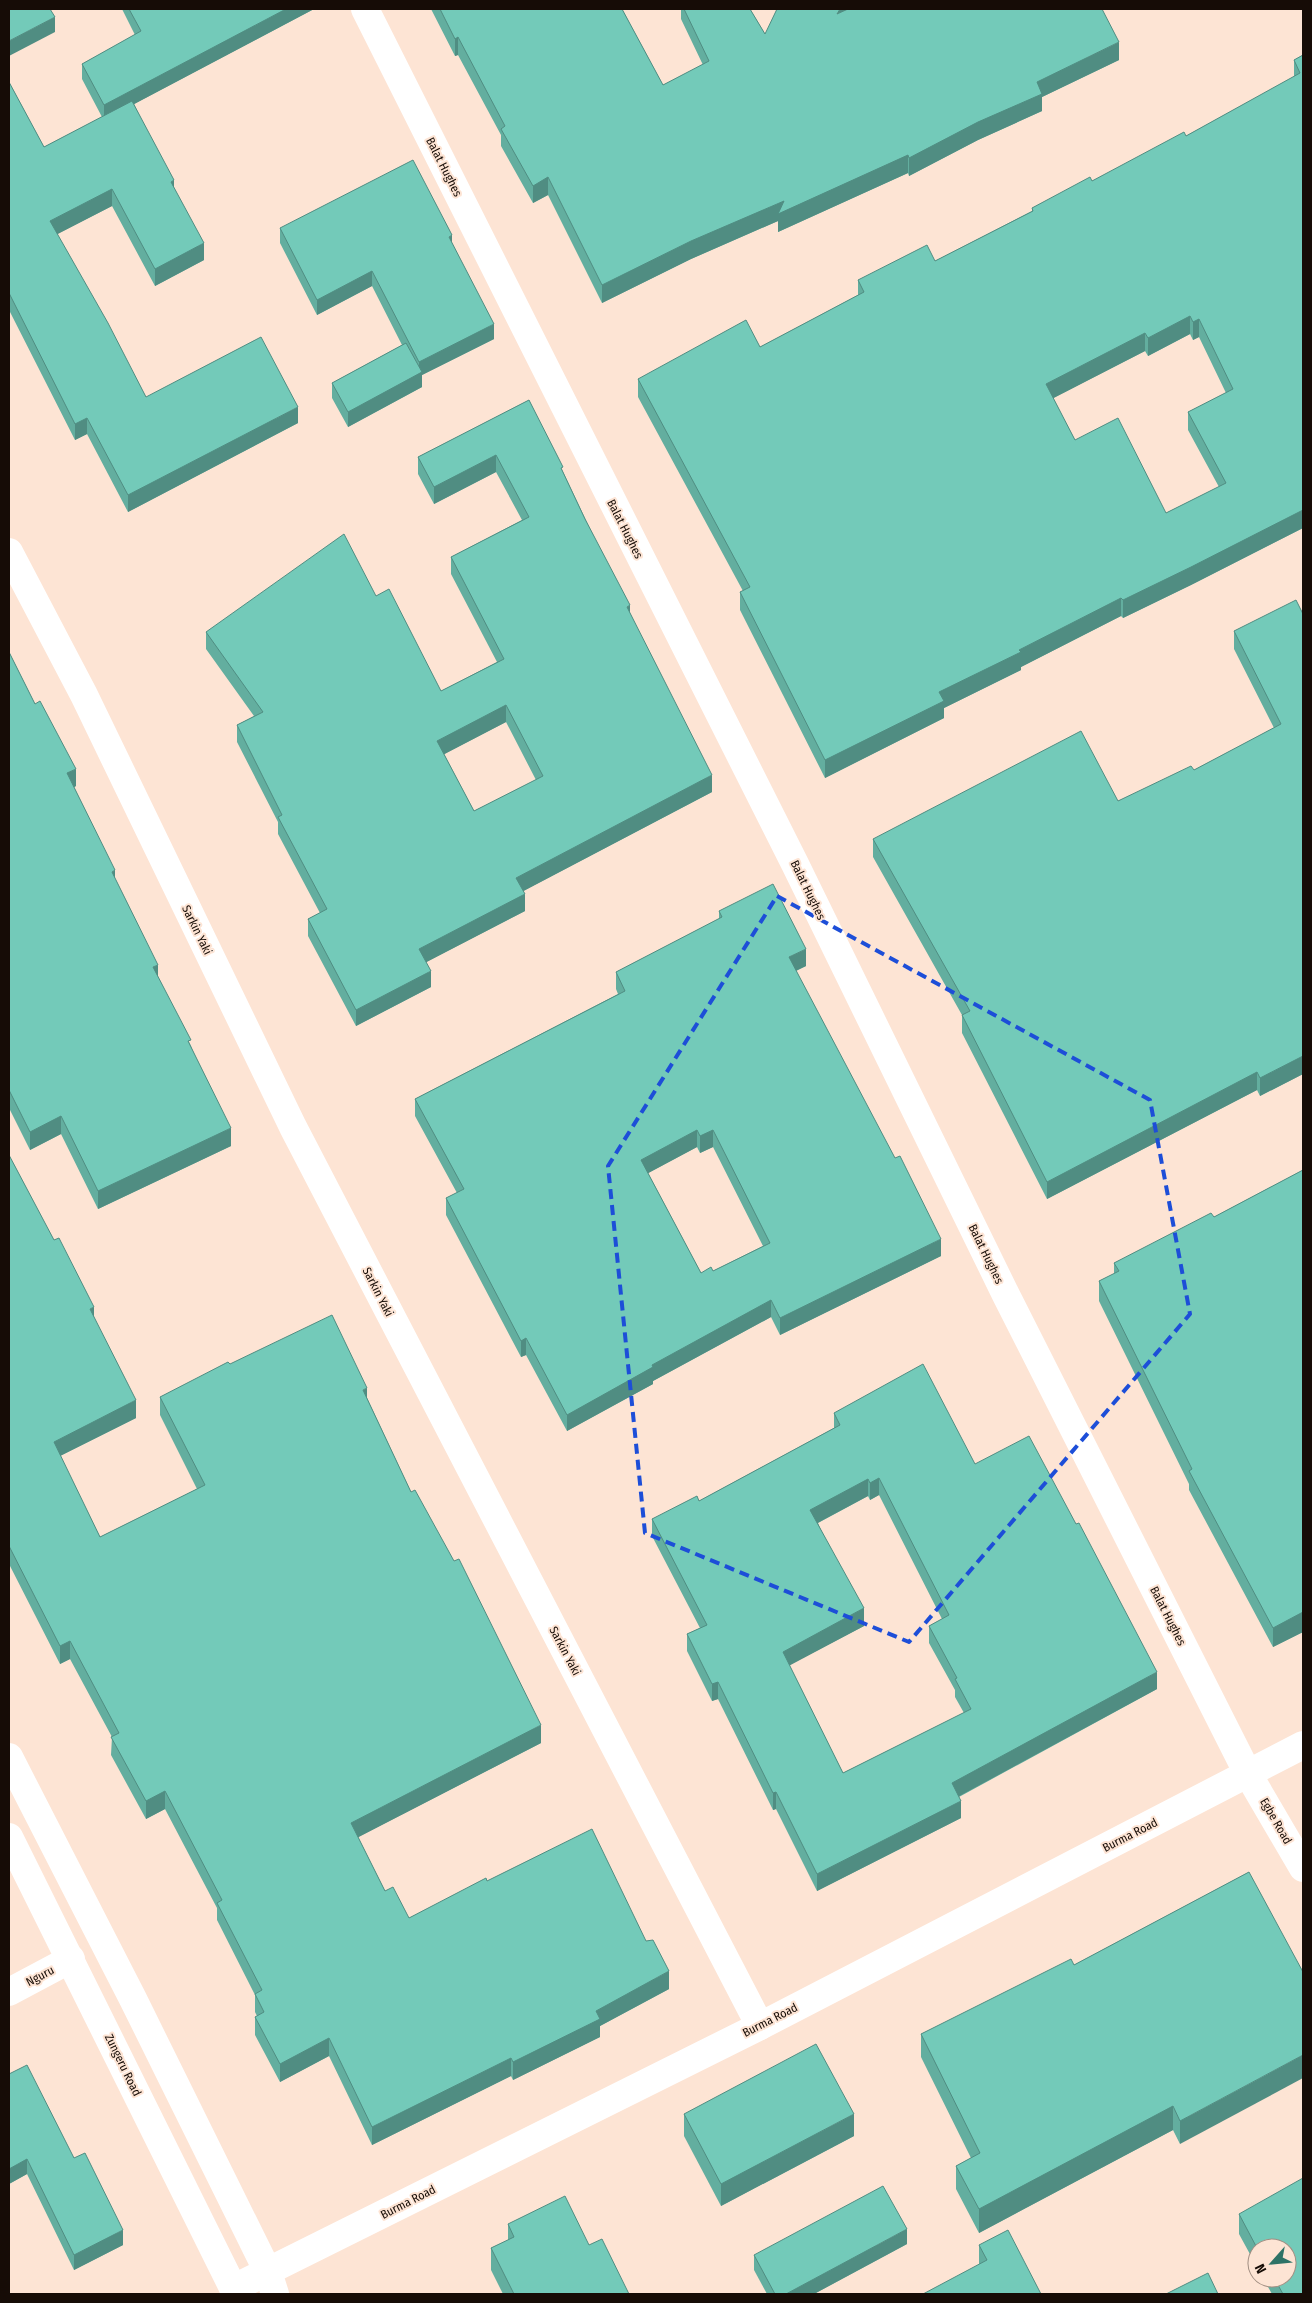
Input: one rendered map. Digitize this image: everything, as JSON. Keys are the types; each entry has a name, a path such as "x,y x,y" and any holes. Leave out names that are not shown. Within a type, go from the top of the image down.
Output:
{"street":[{"name":"Balat Hughes","path":"364,9 795,864 1014,1313 1248,1774"},
{"name":"Sarkin Yaki","path":"9,552 15,580 84,695 293,1127 760,2026"},
{"name":"Burma Road","path":"235,2291 272,2283 760,2026 1303,1745"},
{"path":"9,1757 133,1999 272,2283"},
{"name":"Egbe Road","path":"1248,1774 1303,1868"},
{"name":"Zungeru Road","path":"9,1836 235,2291"},
{"name":"Nguru","path":"9,1992 71,1959"}],"highlighted area":[{"path":"777,896 1150,1100 1190,1314 909,1642 645,1533 608,1166"}],"building":[{"path":"9,9 50,9 55,17 9,41"},
{"path":"129,9 286,9 104,105 82,64 141,31"},
{"path":"440,9 622,9 663,85 709,61 684,9 750,9 765,34 777,9 840,9 837,14 848,9 1102,9 1119,42 1037,82 1042,94 978,122 909,158 908,155 778,214 784,201 691,241 602,285 548,177 533,186 501,129 505,126 458,37 455,39"},
{"path":"1303,55 1303,510 1191,567 1123,600 1121,598 1019,650 1021,652 939,692 944,701 825,760 740,592 750,587 638,379 746,320 760,347 864,292 858,280 927,245 935,261 1033,211 1032,208 1090,177 1092,181 1184,132 1186,136 1300,73 1294,60","holes":["1190,316 1193,322 1199,319 1233,389 1188,412 1226,483 1166,513 1118,418 1075,440 1046,384 1145,333 1148,338"]},
{"path":"9,82 44,147 132,101 174,180 171,182 204,243 155,269 112,189 50,221 108,323 146,397 261,337 298,407 128,495 87,418 75,424 9,293"},
{"path":"413,160 452,235 449,237 494,324 419,362 372,271 317,300 280,228"},
{"path":"406,343 422,372 348,412 332,383"},
{"path":"529,400 563,467 561,468 585,519 630,605 627,607 712,775 516,878 525,894 419,949 431,971 356,1010 308,919 327,909 278,817 282,815 237,725 263,712 206,632 344,534 376,596 389,589 441,691 504,659 451,557 529,517 496,455 434,487 418,457","holes":["506,705 543,776 474,811 437,741"]},
{"path":"1296,600 1303,614 1303,1056 1260,1078 1257,1072 1047,1182 962,1015 970,1011 873,839 1081,731 1118,801 1191,766 1194,770 1281,724 1234,631"},
{"path":"9,652 35,704 40,701 76,769 67,773 115,870 112,872 158,965 153,967 191,1040 188,1041 231,1128 98,1191 61,1116 30,1132 9,1090"},
{"path":"773,884 806,949 789,957 895,1158 900,1156 941,1239 780,1318 771,1300 652,1365 653,1367 567,1415 526,1338 521,1341 446,1198 464,1189 415,1099 625,991 616,972 722,917 719,911","holes":["697,1130 700,1136 713,1130 770,1243 713,1271 711,1267 701,1273 641,1160"]},
{"path":"9,1155 54,1240 59,1238 94,1307 90,1309 136,1400 54,1442 100,1537 205,1485 160,1397 228,1362 230,1364 332,1315 367,1388 363,1390 411,1492 415,1490 454,1561 459,1559 541,1725 351,1823 385,1891 393,1887 409,1918 486,1878 487,1881 592,1829 646,1941 653,1940 669,1971 596,2011 600,2019 513,2062 511,2058 372,2127 329,2038 280,2064 255,2017 264,2012 255,1994 262,1990 217,1903 222,1900 165,1791 146,1801 111,1737 119,1733 70,1641 60,1646 9,1546"},
{"path":"1303,1170 1303,1612 1273,1628 1189,1471 1192,1469 1099,1281 1119,1271 1114,1263 1211,1213 1214,1217"},
{"path":"923,1364 975,1464 1029,1436 1076,1524 1079,1523 1157,1672 952,1783 961,1801 817,1874 776,1792 773,1793 718,1682 712,1684 687,1634 707,1625 652,1519 697,1496 699,1501 840,1425 834,1413","holes":["879,1478 949,1615 929,1626 957,1678 955,1679 971,1709 843,1773 783,1652 864,1608 810,1510 868,1479 870,1483"]},
{"path":"1249,1872 1303,1972 1303,2055 1180,2121 1173,2106 979,2209 956,2166 980,2153 921,2034 1071,1959 1074,1965"},
{"path":"816,2044 854,2114 721,2184 684,2114"},
{"path":"27,2065 74,2158 85,2153 123,2230 74,2255 27,2159 9,2169 9,2074"},
{"path":"1303,2178 1303,2294 1283,2294 1280,2288 1297,2288 1297,2238 1252,2238 1239,2214"},
{"path":"883,2186 907,2229 786,2294 775,2294 754,2255"},
{"path":"565,2196 589,2245 602,2239 629,2294 514,2294 491,2248 514,2237 508,2224"},
{"path":"1008,2230 1041,2294 923,2294 987,2260 979,2245"},
{"path":"1208,2273 1218,2294 1166,2294"}]}
